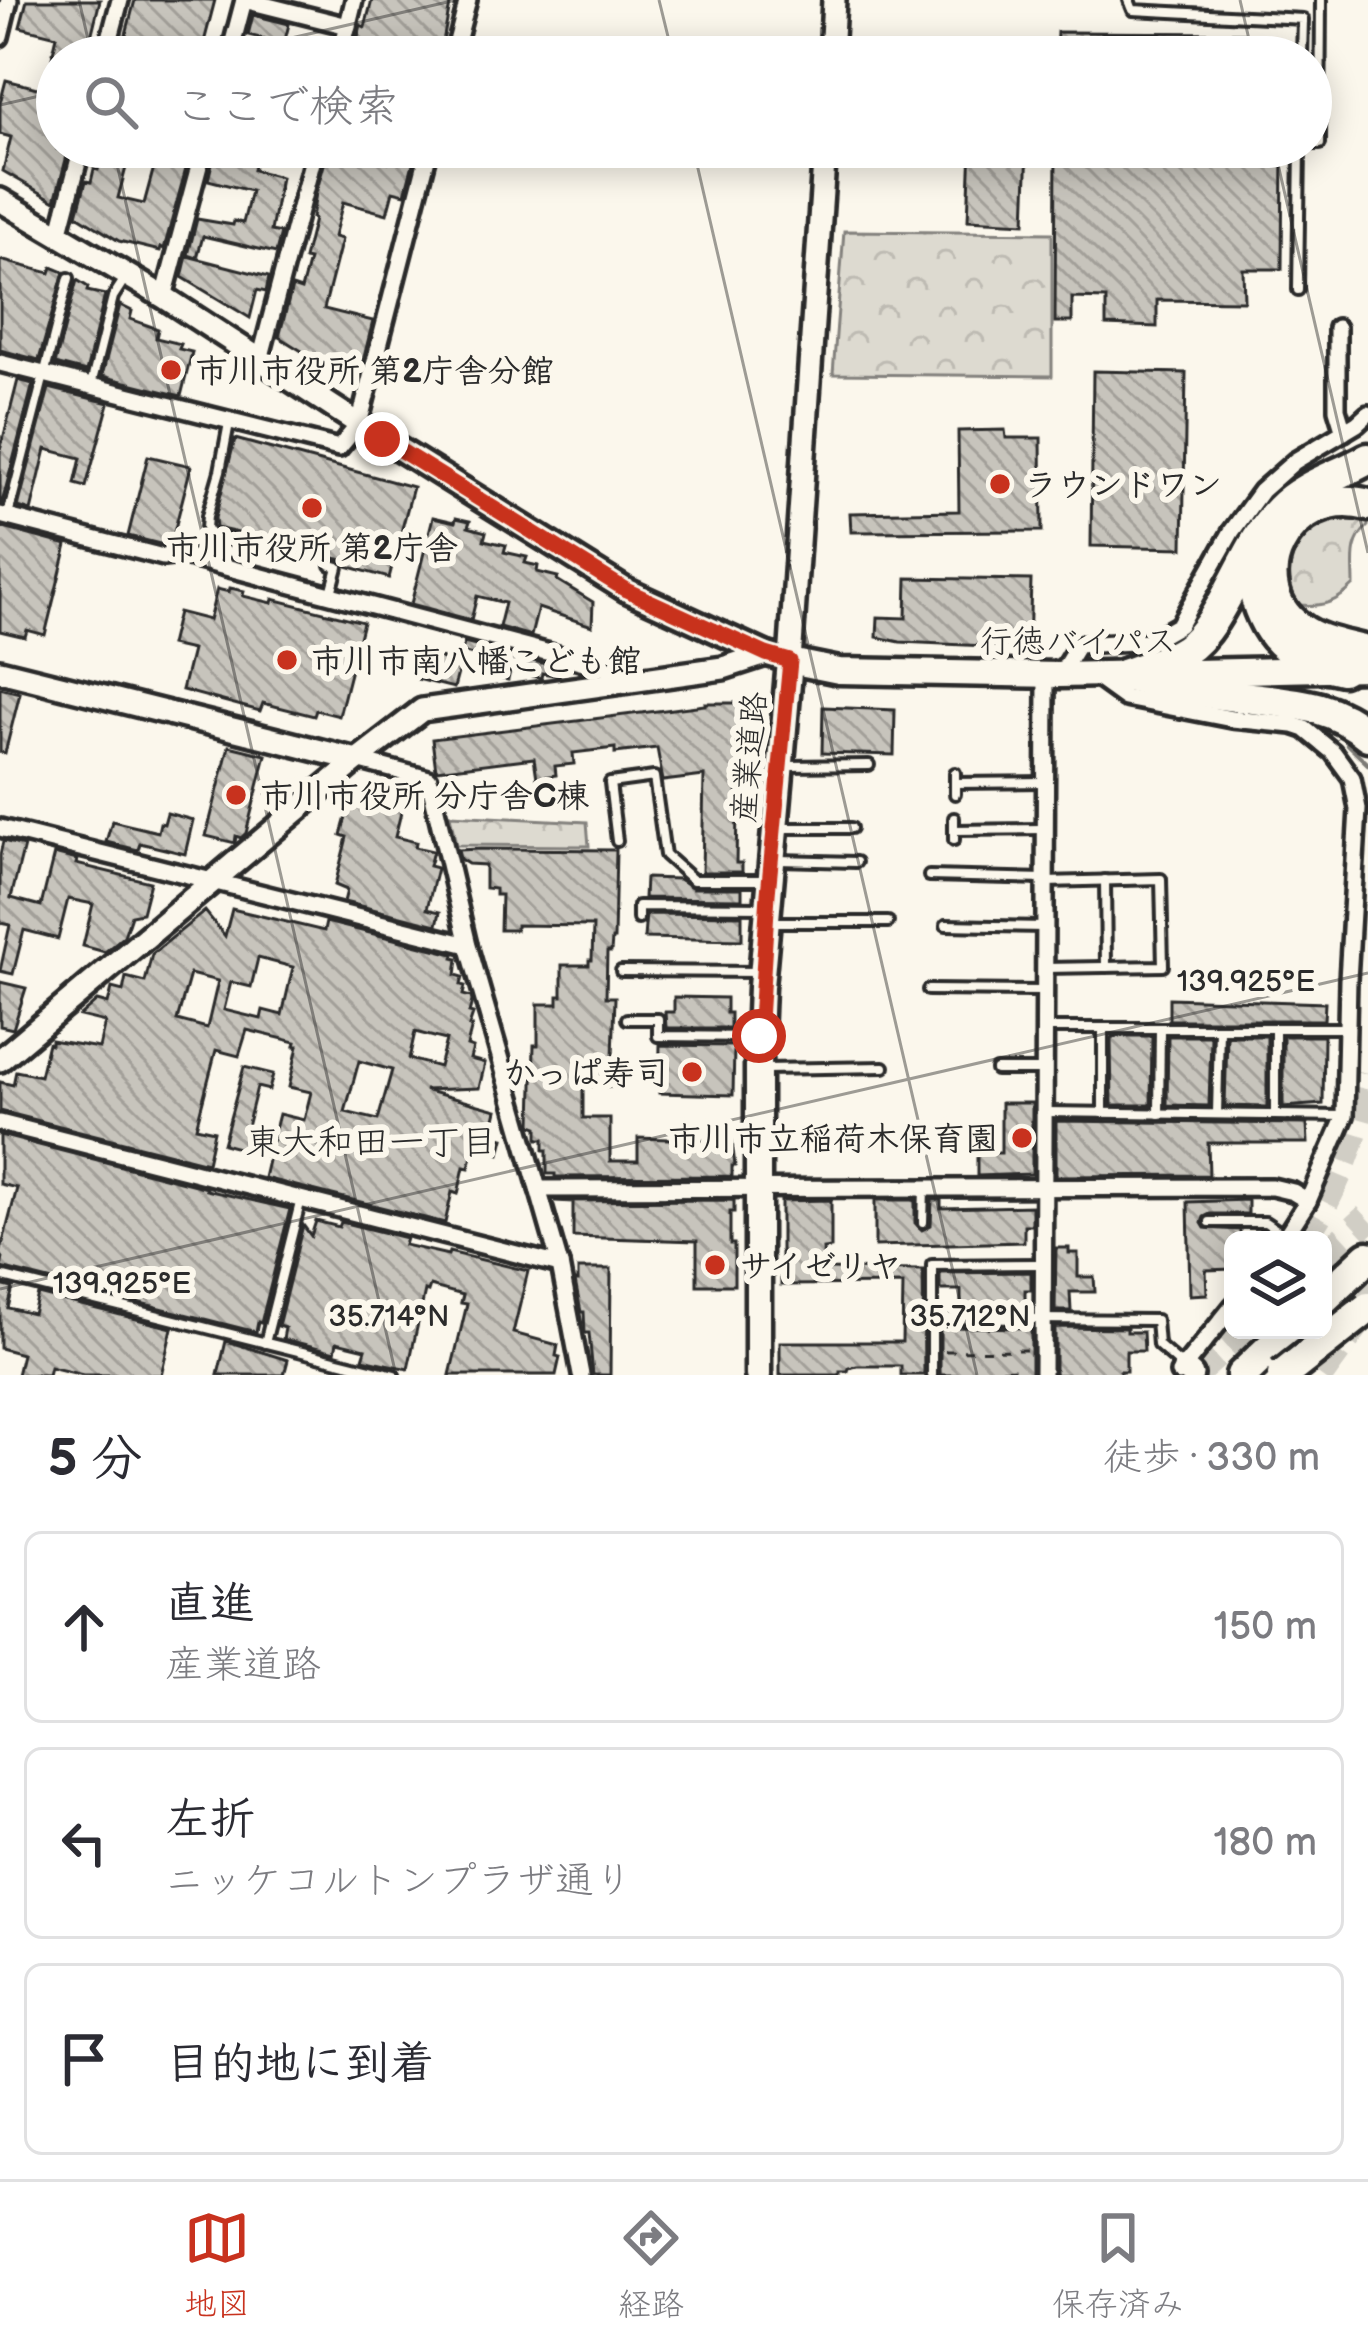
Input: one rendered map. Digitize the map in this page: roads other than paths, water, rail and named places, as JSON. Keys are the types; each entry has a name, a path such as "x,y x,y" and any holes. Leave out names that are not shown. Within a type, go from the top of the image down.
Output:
{"highway":[{"path":"1108,675 1180,654 1200,638 1268,522 1292,498 1368,459"},
{"path":"1359,663 1294,624 1279,604 1272,566 1280,542 1307,511 1337,502 1368,505"},
{"path":"1260,536 1252,575 1257,603 1270,630 1308,662 1359,663"},
{"path":"1108,675 1311,705 1346,718 1368,735"},
{"path":"1281,1375 1368,1254"},
{"path":"1281,1375 1368,1308"},
{"path":"1242,1375 1280,1339"}],"main road":[{"name":"行徳バイパス","path":"778,658 839,671 1053,675 1359,663"},
{"name":"産業道路","path":"758,1375 758,1069 766,914 781,766 778,658"}],"street":[{"path":"0,37 9,0"},
{"path":"111,36 120,0"},
{"path":"235,36 244,0 348,26"},
{"path":"345,36 354,0"},
{"path":"459,36 468,0"},
{"path":"832,36 834,0"},
{"path":"59,235 77,168"},
{"path":"164,297 198,168"},
{"path":"260,360 310,168"},
{"path":"0,363 339,448 359,424 425,168"},
{"name":"産業道路","path":"778,658 823,168"},
{"path":"0,200 164,297 626,590 778,658"},
{"path":"1336,328 1337,409 1344,432"},
{"path":"1043,1375 1046,782 1053,675 1078,646 1151,641 1179,625 1232,531 1261,491 1295,461 1368,414"},
{"path":"4,516 331,593 614,670 617,682"},
{"path":"0,1060 422,710 778,658"},
{"path":"0,671 429,779 468,945 560,1265 580,1375"},
{"path":"1108,675 1125,698 1305,729 1345,766 1357,793 1345,1116 1308,1201 1289,1231"},
{"path":"0,828 468,945"},
{"path":"0,1123 560,1265"},
{"path":"538,1189 1272,1187 1308,1201"},
{"path":"1184,1373 1224,1318"}],"lane":[{"path":"1129,0 1133,10 1303,19 1303,36"},
{"path":"1227,0 1227,15"},
{"path":"1322,0 1322,36"},
{"path":"1298,290 1300,168"},
{"path":"91,386 113,297 127,275"},
{"path":"4,516 70,278"},
{"path":"229,423 222,472 206,528 211,535 236,542"},
{"path":"331,565 338,567 331,593"},
{"path":"781,766 869,765"},
{"path":"617,841 610,783 653,776 665,854 693,880 856,862"},
{"path":"955,783 1046,782"},
{"path":"954,818 954,835 1046,829"},
{"path":"774,828 851,828"},
{"path":"929,876 1161,879 1163,966 1044,968"},
{"path":"1105,880 1106,967"},
{"path":"638,920 638,906 887,922"},
{"path":"946,925 1045,927"},
{"path":"621,970 762,972"},
{"path":"928,990 1044,991"},
{"path":"627,1019 658,1019 658,1036 759,1036"},
{"path":"1045,1028 1347,1028"},
{"path":"1103,1028 1103,1113"},
{"path":"1159,1114 1160,1028"},
{"path":"1217,1114 1219,1028"},
{"path":"1275,1028 1275,1115"},
{"path":"758,1069 884,1067"},
{"path":"996,1070 1045,1070"},
{"path":"1045,1112 1345,1116"},
{"path":"923,1188 923,1222"},
{"path":"266,1343 302,1199"},
{"path":"1210,1222 1265,1222 1276,1231"},
{"path":"932,1375 932,1265 1045,1264"},
{"path":"0,1276 394,1375"},
{"path":"932,1318 1156,1320 1158,1345 1184,1373"}],"waterway":[{"path":"1347,744 1368,764"}],"tunnel":[{"path":"1306,1231 1343,1160 1368,1073"},
{"path":"1332,1251 1368,1218"},
{"path":"1332,1315 1368,1281"},
{"path":"1319,1375 1361,1317"},
{"path":"1192,1375 1233,1339"},
{"path":"1268,1375 1306,1339"}],"place":[{"name":"市川市役所 第2庁舎分館","path":"171,370"},
{"name":"ラウンドワン","path":"1000,484"},
{"name":"市川市役所 第2庁舎","path":"312,508"},
{"name":"市川市南八幡こども館","path":"287,660"},
{"name":"市川市役所 分庁舎C棟","path":"236,795"},
{"name":"かっぱ寿司","path":"692,1072"},
{"name":"市川市立稲荷木保育園","path":"1022,1138"},
{"name":"サイゼリヤ","path":"715,1265"}],"district":[{"name":"東大和田一丁目","path":"371,1141"}]}
